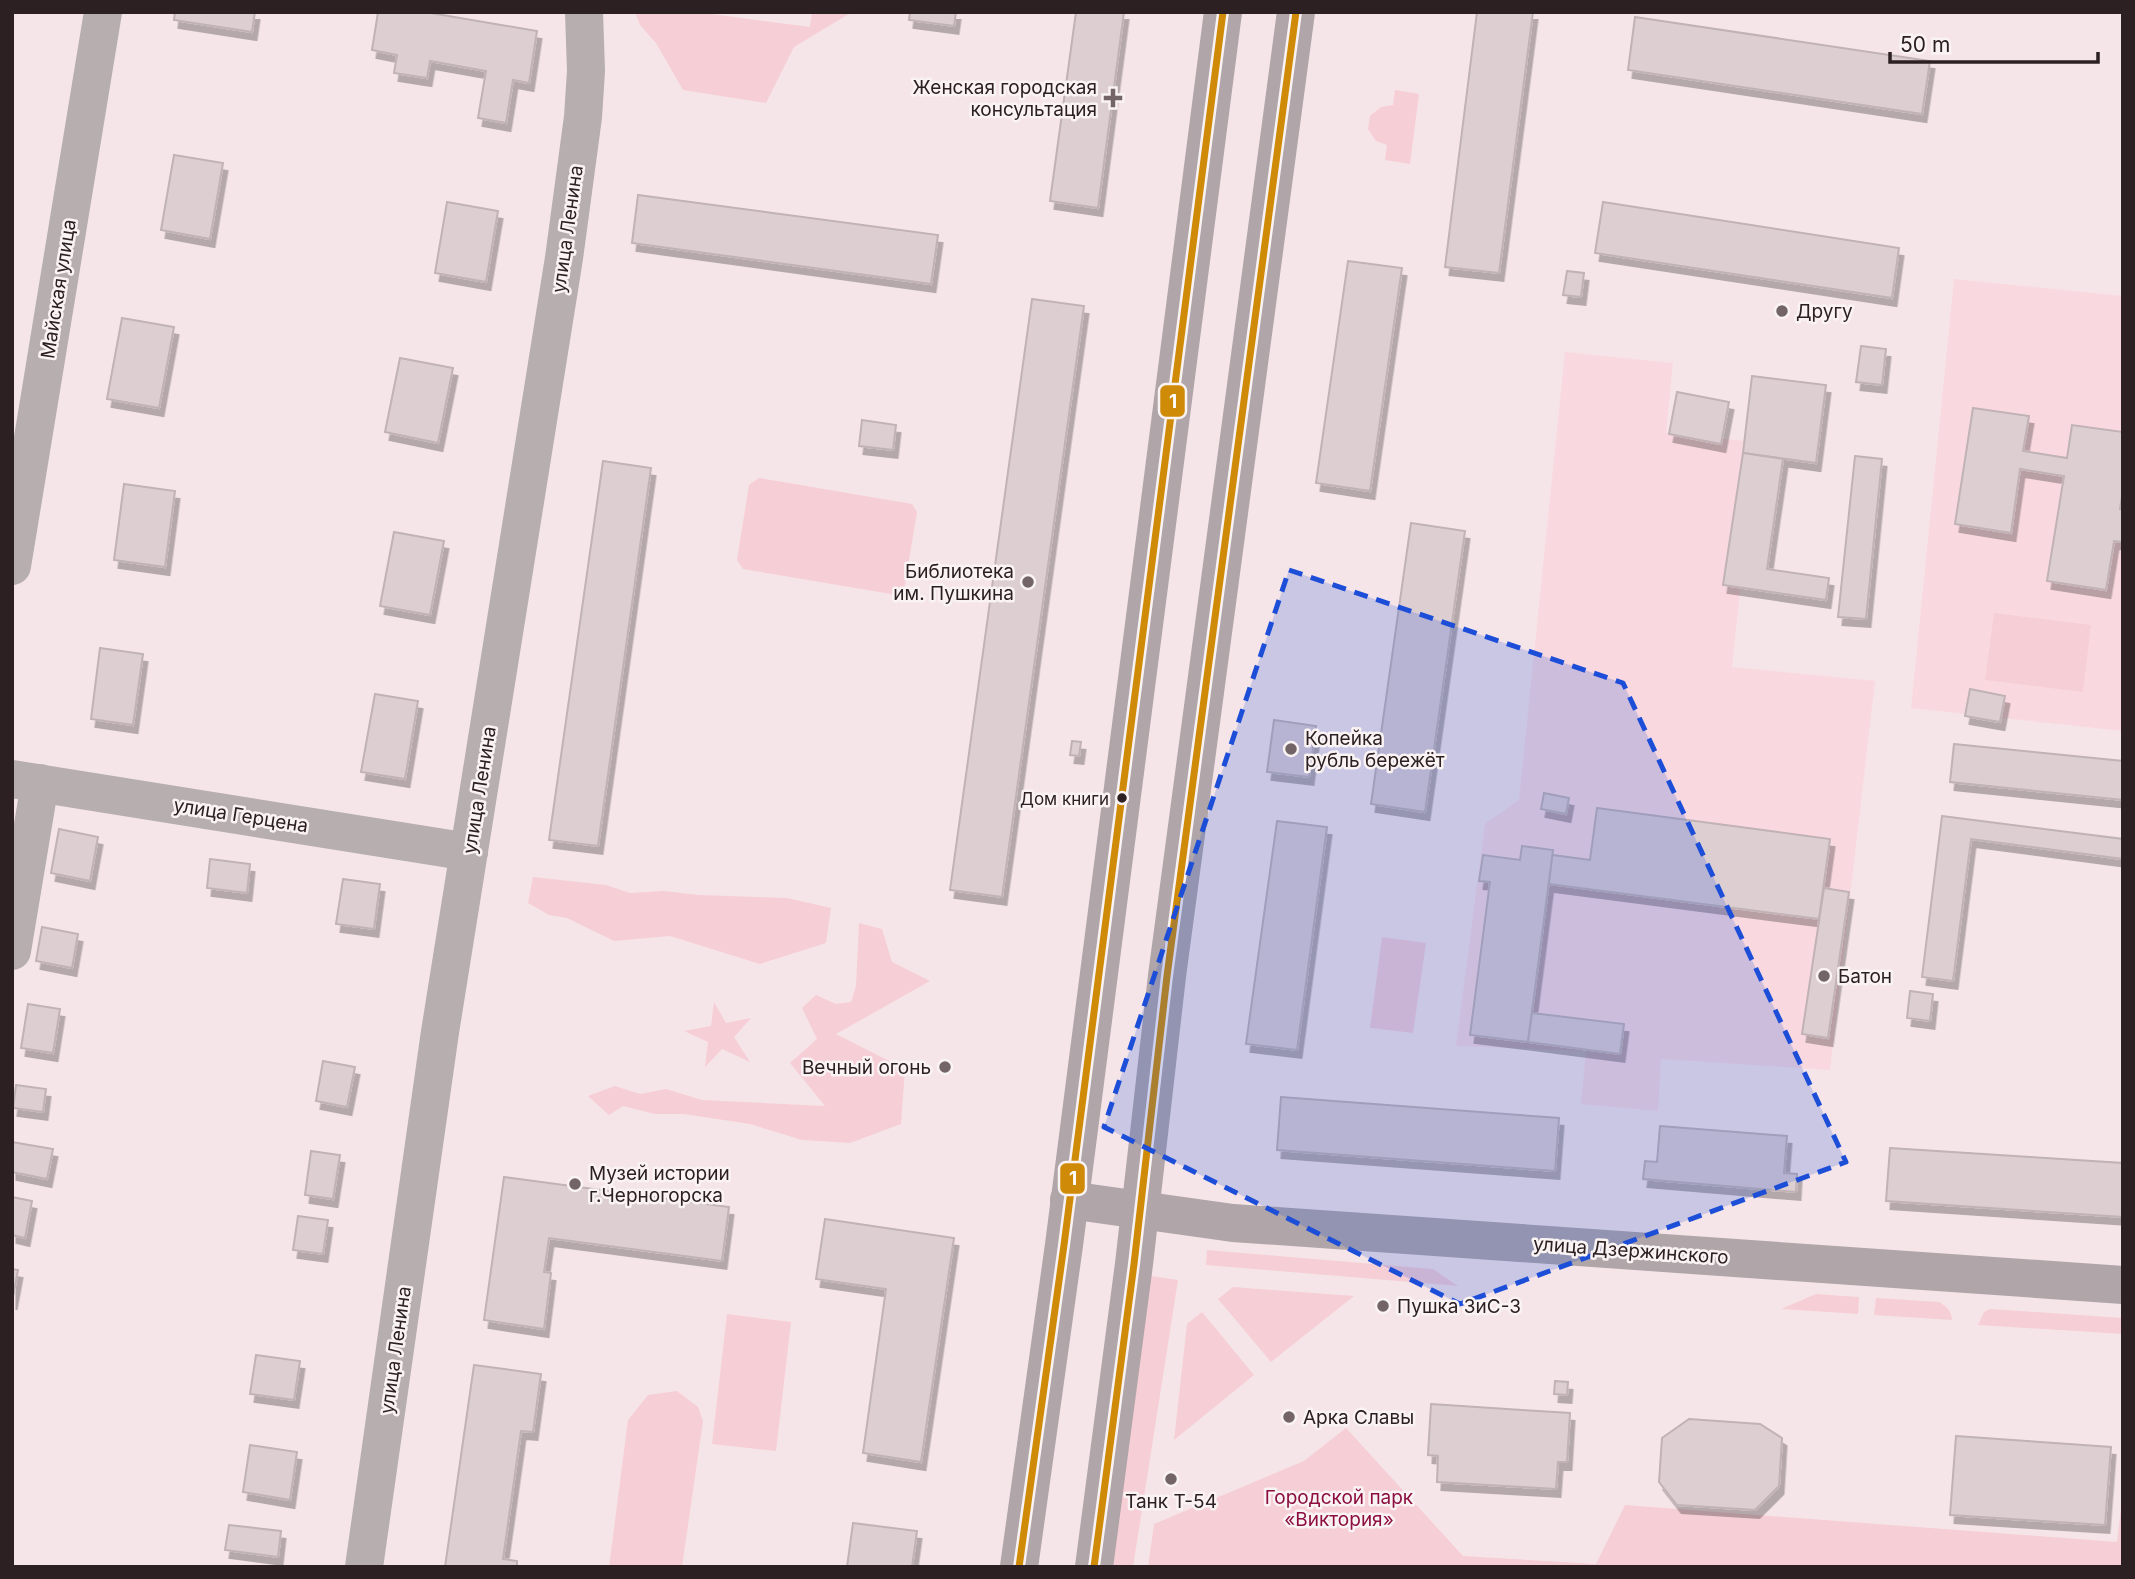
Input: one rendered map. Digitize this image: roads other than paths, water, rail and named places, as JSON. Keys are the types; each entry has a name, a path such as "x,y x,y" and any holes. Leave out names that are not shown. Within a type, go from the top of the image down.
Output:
{"main road":[{"path":"1019,1567 1223,12"},
{"path":"1094,1567 1167,976 1296,12"},
{"name":"улица Дзержинского","path":"1069,1200 1233,1223 2123,1285"}],"street":[{"name":"Майская улица","path":"12,566 103,12"},
{"name":"улица Ленина","path":"364,1567 440,1032 564,258 583,117 586,71 584,12"},
{"name":"улица Герцена","path":"26,781 469,852"},
{"path":"12,951 26,781"}],"place":[{"name":"Женская городская консультация","path":"1113,98"},
{"name":"Другу","path":"1782,311"},
{"name":"Библиотека им. Пушкина","path":"1028,582"},
{"name":"Копейка рубль бережёт","path":"1291,749"},
{"name":"Дом книги","path":"1122,798"},
{"name":"Батон","path":"1824,976"},
{"name":"Вечный огонь","path":"945,1067"},
{"name":"Музей истории г.Черногорска","path":"575,1184"},
{"name":"Пушка ЗиС-3","path":"1383,1306"},
{"name":"Арка Славы","path":"1289,1417"},
{"name":"Танк Т-54","path":"1171,1479"}],"park label":[{"name":"Городской парк «Виктория»","path":"1339,1508"}]}
